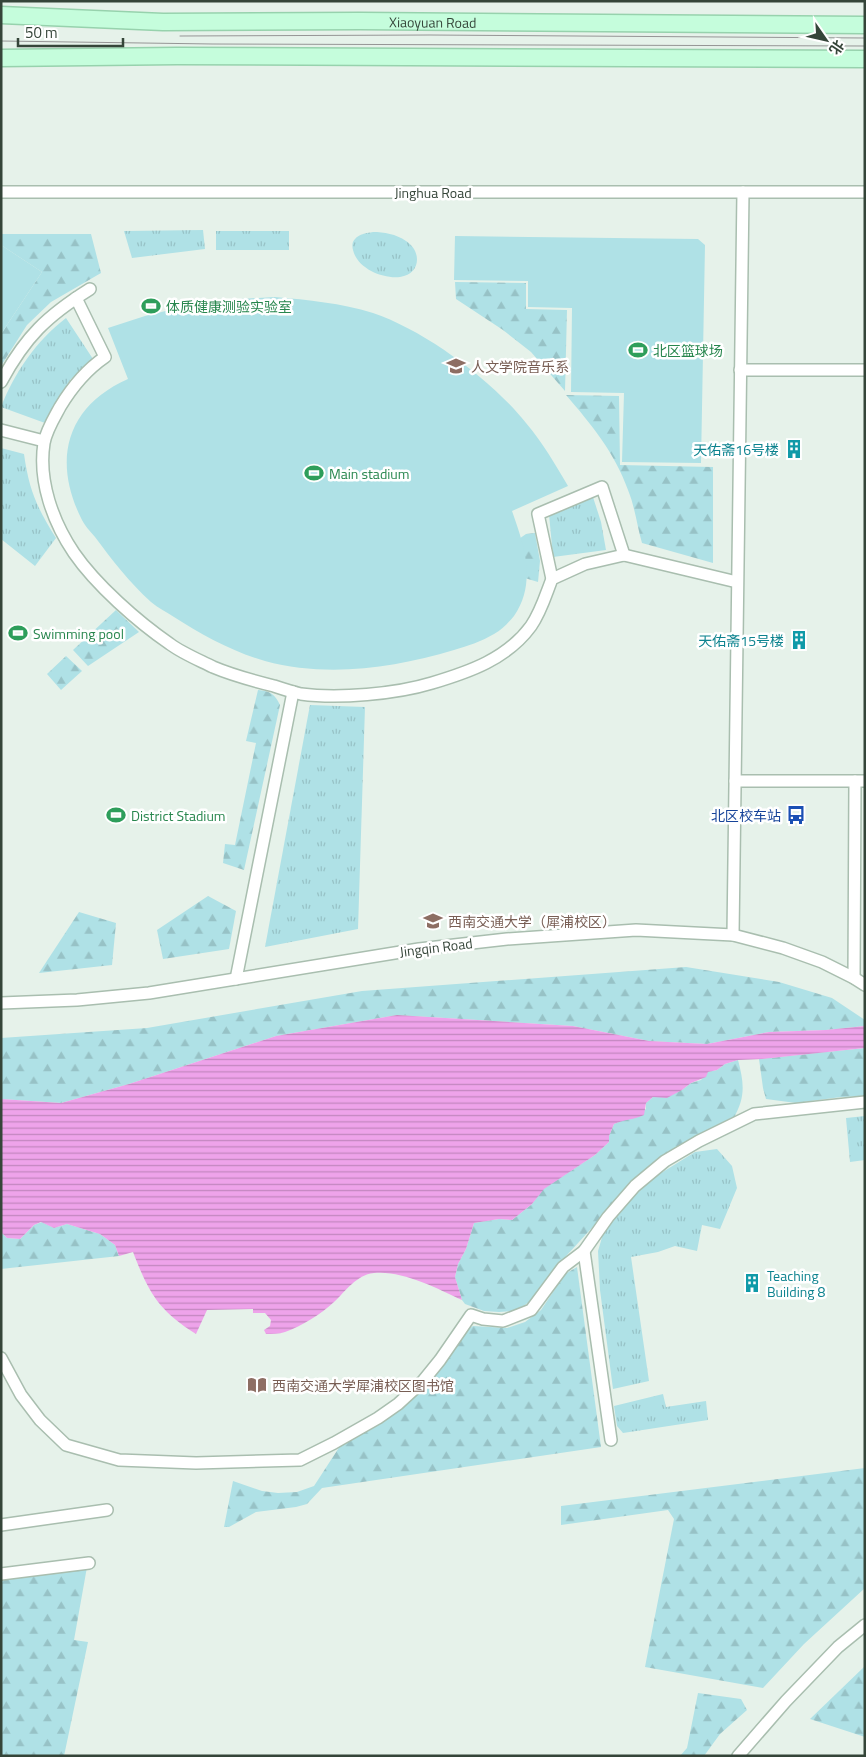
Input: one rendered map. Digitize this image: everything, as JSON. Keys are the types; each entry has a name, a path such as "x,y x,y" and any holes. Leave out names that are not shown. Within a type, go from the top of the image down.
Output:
{"street":[{"name":"Xiaoyuan Road","path":"1,15 163,22 360,21 865,25"},
{"path":"1,58 187,56 865,59"},
{"name":"Jinghua Road","path":"1,192 865,192"},
{"path":"733,935 743,192"},
{"path":"1,382 27,341 44,322 90,290"},
{"path":"76,298 105,357 92,366 66,396 53,419 44,441 42,462 44,486 51,505 75,554 104,588 171,645 214,667 300,694 341,696 416,688 467,673 505,653 530,626 540,609 552,578 538,514 602,487 620,537 624,555"},
{"path":"740,370 865,370"},
{"path":"1,430 44,441"},
{"path":"552,578 586,564 624,555 737,582"},
{"path":"236,979 293,692"},
{"path":"735,782 860,781 854,978"},
{"name":"Jingqin Road","path":"1,1004 77,1000 149,993 419,949 507,939 636,930 733,935 783,948 822,962 865,985"},
{"path":"1,1358 30,1408 66,1445 119,1460 196,1463 300,1460 342,1439 398,1404 423,1380 440,1360 471,1315 503,1322 530,1310 563,1268 584,1251 608,1217 635,1186 665,1161 699,1141 754,1114 865,1102"},
{"path":"584,1251 611,1440"},
{"path":"1,1525 107,1510"},
{"path":"1,1574 89,1563"},
{"path":"738,1756 792,1694 838,1647 865,1626"}],"green space":[{"path":"203,230 205,249 132,258 124,231"},
{"path":"216,231 289,231 289,250 216,250"},
{"path":"373,232 394,235 411,245 417,256 417,262 412,272 400,277 386,276 371,271 360,262 353,250 353,241 361,235"},
{"path":"1,234 91,234 101,273 51,302 27,325 1,366 1,334 42,272 1,245"},
{"name":"北区篮球场","path":"455,236 698,239 705,245 701,463 622,462 624,393 571,392 572,308 528,307 528,281 454,280"},
{"path":"1,245 42,272 1,334"},
{"path":"455,282 526,283 526,309 567,310 565,391 531,352 503,330 456,299"},
{"name":"Main stadium","path":"275,297 324,302 349,307 373,313 414,331 456,358 495,390 526,423 543,446 568,486 512,511 524,550 527,577 521,603 514,616 497,632 480,641 431,656 408,662 360,669 313,669 265,661 241,653 218,642 154,604 121,571 84,523 72,496 68,475 67,455 71,436 79,419 91,404 107,390 128,379 108,328 145,316 207,301"},
{"path":"66,318 93,359 70,380 45,423 1,407 20,370 36,347"},
{"path":"566,395 619,396 620,465 713,467 713,563 642,543 623,476 593,428"},
{"path":"1,448 24,454 28,478 35,498 56,538 35,566 1,539"},
{"path":"592,494 601,522 606,550 553,557 549,514"},
{"path":"535,533 540,561 538,582 518,576 516,541 526,534"},
{"path":"116,610 139,632 88,666 73,650"},
{"path":"66,656 82,671 61,690 47,674"},
{"path":"258,690 272,694 280,705 244,870 223,863 225,844 235,845 256,743 246,741"},
{"path":"310,705 365,707 358,929 265,947"},
{"path":"208,896 236,911 229,949 163,959 157,930"},
{"path":"79,912 116,923 112,965 39,973"},
{"path":"686,967 779,982 832,998 865,1020 865,1026 826,1030 769,1032 707,1044 649,1041 573,1026 397,1015 276,1036 129,1084 61,1103 1,1099 1,1038 147,1028 362,991"},
{"path":"865,1048 865,1096 796,1103 766,1099 759,1059"},
{"path":"738,1060 743,1090 740,1104 733,1119 643,1175 622,1192 557,1266 531,1300 512,1311 499,1312 484,1311 465,1304 455,1277 474,1223 499,1219 512,1220 532,1204 543,1189 595,1155 609,1142 609,1136 614,1124 629,1119 646,1109 646,1103 653,1097 682,1090 691,1083 701,1080 708,1072"},
{"path":"865,1116 865,1160 850,1162 846,1118"},
{"path":"717,1149 732,1166 737,1188 720,1229 702,1225 697,1251 675,1246 658,1252 631,1257 649,1381 613,1389 600,1290 598,1251 603,1234 624,1206 653,1178 695,1152"},
{"path":"42,1222 54,1228 67,1224 100,1234 115,1245 119,1256 1,1269 1,1232 7,1238 20,1239 34,1225"},
{"path":"577,1267 601,1447 322,1488 307,1504 256,1512 229,1527 224,1527 233,1481 262,1491 278,1493 297,1492 314,1486 340,1446 373,1427 412,1399 433,1378 452,1353 463,1333 473,1326 507,1328 525,1322 541,1310 565,1274"},
{"path":"663,1394 666,1407 706,1401 708,1420 623,1433 617,1426 614,1406"},
{"path":"865,1468 865,1588 804,1644 763,1688 645,1667 674,1519 668,1510 561,1525 561,1506"},
{"path":"87,1567 74,1640 88,1642 64,1756 1,1756 1,1579"},
{"path":"865,1666 865,1737 810,1719"},
{"path":"698,1693 741,1699 747,1710 720,1734 704,1756 680,1756 687,1748"}],"shaded area":[{"path":"397,1015 573,1026 649,1041 707,1044 769,1032 826,1030 865,1026 865,1048 738,1060 708,1072 706,1077 691,1083 667,1098 653,1097 646,1103 644,1115 614,1124 609,1136 609,1142 595,1155 544,1189 532,1204 512,1220 499,1219 474,1223 455,1277 462,1300 407,1277 396,1274 374,1273 357,1280 317,1315 285,1332 266,1334 264,1330 270,1326 271,1320 265,1313 253,1313 253,1309 207,1310 196,1334 172,1317 156,1299 144,1279 133,1252 119,1256 115,1245 100,1234 67,1224 54,1228 41,1222 34,1225 20,1239 7,1238 1,1232 1,1099 61,1103 129,1084 276,1036"}],"tram line":[{"path":"180,36 430,35 865,38"},
{"path":"1,41 213,44 865,46"}],"place":[{"name":"体质健康测验实验室","path":"151,306"},
{"name":"北区篮球场","path":"638,350"},
{"name":"人文学院音乐系","path":"456,366"},
{"name":"天佑斋16号楼","path":"794,449"},
{"name":"Main stadium","path":"314,473"},
{"name":"Swimming pool","path":"18,633"},
{"name":"天佑斋15号楼","path":"799,640"},
{"name":"District Stadium","path":"116,815"},
{"name":"北区校车站","path":"796,815"},
{"name":"西南交通大学（犀浦校区）","path":"433,921"},
{"name":"Teaching Building 8","path":"752,1283"},
{"name":"西南交通大学犀浦校区图书馆","path":"257,1385"}]}
